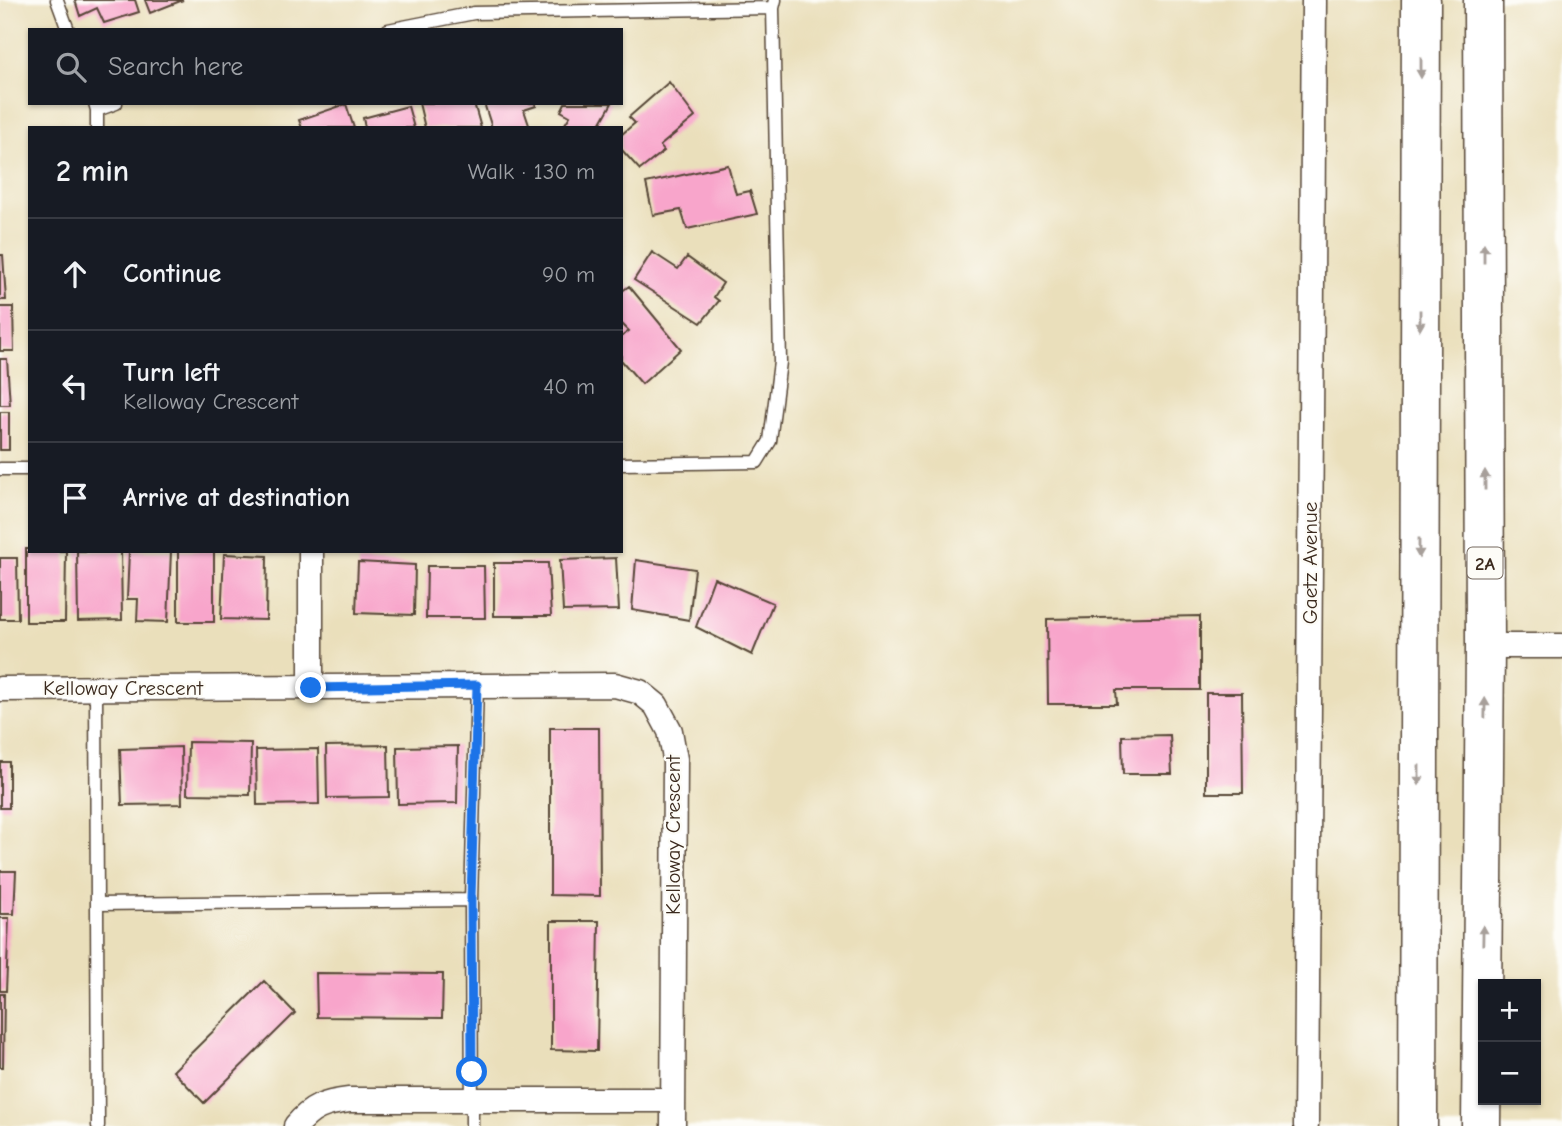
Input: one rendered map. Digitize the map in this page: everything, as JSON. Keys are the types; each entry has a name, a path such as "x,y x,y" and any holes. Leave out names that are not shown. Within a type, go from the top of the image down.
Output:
{"main road":[{"path":"1418,1126 1421,0"},
{"name":"2A","path":"1481,1126 1485,646 1483,0"}],"street":[{"name":"Gaetz Avenue","path":"1306,1126 1314,0"},
{"path":"311,553 311,688"},
{"path":"1485,646 1562,646"},
{"name":"Kelloway Crescent","path":"0,689 615,685 640,692 656,705 670,731 675,759 673,1126"},
{"path":"296,1126 306,1114 326,1102 349,1100 673,1100"}],"lane":[{"path":"57,0 67,28"},
{"path":"398,28 474,13 774,4 780,362 770,441 757,462 623,464"},
{"path":"96,106 97,126"},
{"path":"0,469 28,469"},
{"path":"472,1126 471,900 477,685"},
{"path":"96,689 98,1126"},
{"path":"97,904 471,900"}],"building":[{"path":"75,0 135,0 139,12 104,23 97,8 80,16"},
{"path":"145,0 183,0 150,13"},
{"path":"669,82 695,117 660,146 664,151 640,170 623,151 623,133 635,123 629,117"},
{"path":"346,105 353,126 301,126 299,120"},
{"path":"419,105 475,105 480,126 425,126"},
{"path":"485,105 536,105 524,110 529,126 491,126"},
{"path":"564,105 611,105 599,126 568,126 565,124 570,116 561,111"},
{"path":"408,106 413,126 365,126 363,118"},
{"path":"728,165 736,194 750,191 757,214 687,229 681,210 653,215 646,183"},
{"path":"652,252 678,269 687,257 723,283 714,297 719,301 701,323 634,280"},
{"path":"0,255 3,255 6,300 0,300"},
{"path":"629,286 681,349 642,384 623,362 623,336 629,331 623,325 623,290"},
{"path":"0,307 13,307 14,351 0,351"},
{"path":"0,359 7,359 10,405 0,405"},
{"path":"0,412 9,412 9,450 0,450"},
{"path":"26,549 28,553 66,553 65,622 26,622"},
{"path":"77,553 121,553 122,620 78,621"},
{"path":"129,553 171,553 168,622 137,621 138,599 127,599"},
{"path":"178,553 214,553 214,622 178,622"},
{"path":"224,554 267,556 266,620 221,619"},
{"path":"0,558 17,558 18,619 0,619"},
{"path":"616,558 619,610 563,611 560,560"},
{"path":"636,560 695,569 689,620 632,610"},
{"path":"358,562 415,565 414,615 356,613"},
{"path":"494,563 548,563 551,616 494,616"},
{"path":"427,566 484,566 485,618 426,618"},
{"path":"714,578 773,603 752,655 696,627"},
{"path":"1200,616 1200,690 1116,690 1117,704 1048,704 1047,619"},
{"path":"1206,693 1242,693 1243,793 1206,793"},
{"path":"550,728 599,728 600,896 550,895"},
{"path":"1170,735 1172,774 1123,774 1122,736"},
{"path":"188,742 251,743 250,795 187,794"},
{"path":"388,745 389,797 327,798 326,746"},
{"path":"458,746 457,803 398,804 397,747"},
{"path":"181,747 182,804 122,805 120,749"},
{"path":"318,749 319,804 257,805 256,750"},
{"path":"0,762 9,762 9,808 0,808"},
{"path":"0,871 16,871 14,914 0,914"},
{"path":"0,918 9,918 6,991 0,991"},
{"path":"551,921 599,921 597,1051 551,1050"},
{"path":"316,973 443,974 442,1018 317,1017"},
{"path":"264,981 295,1013 204,1103 173,1071"},
{"path":"0,994 4,994 3,1067 0,1067"}],"route":[{"path":"311,688 477,685 471,900 472,1072"}]}
